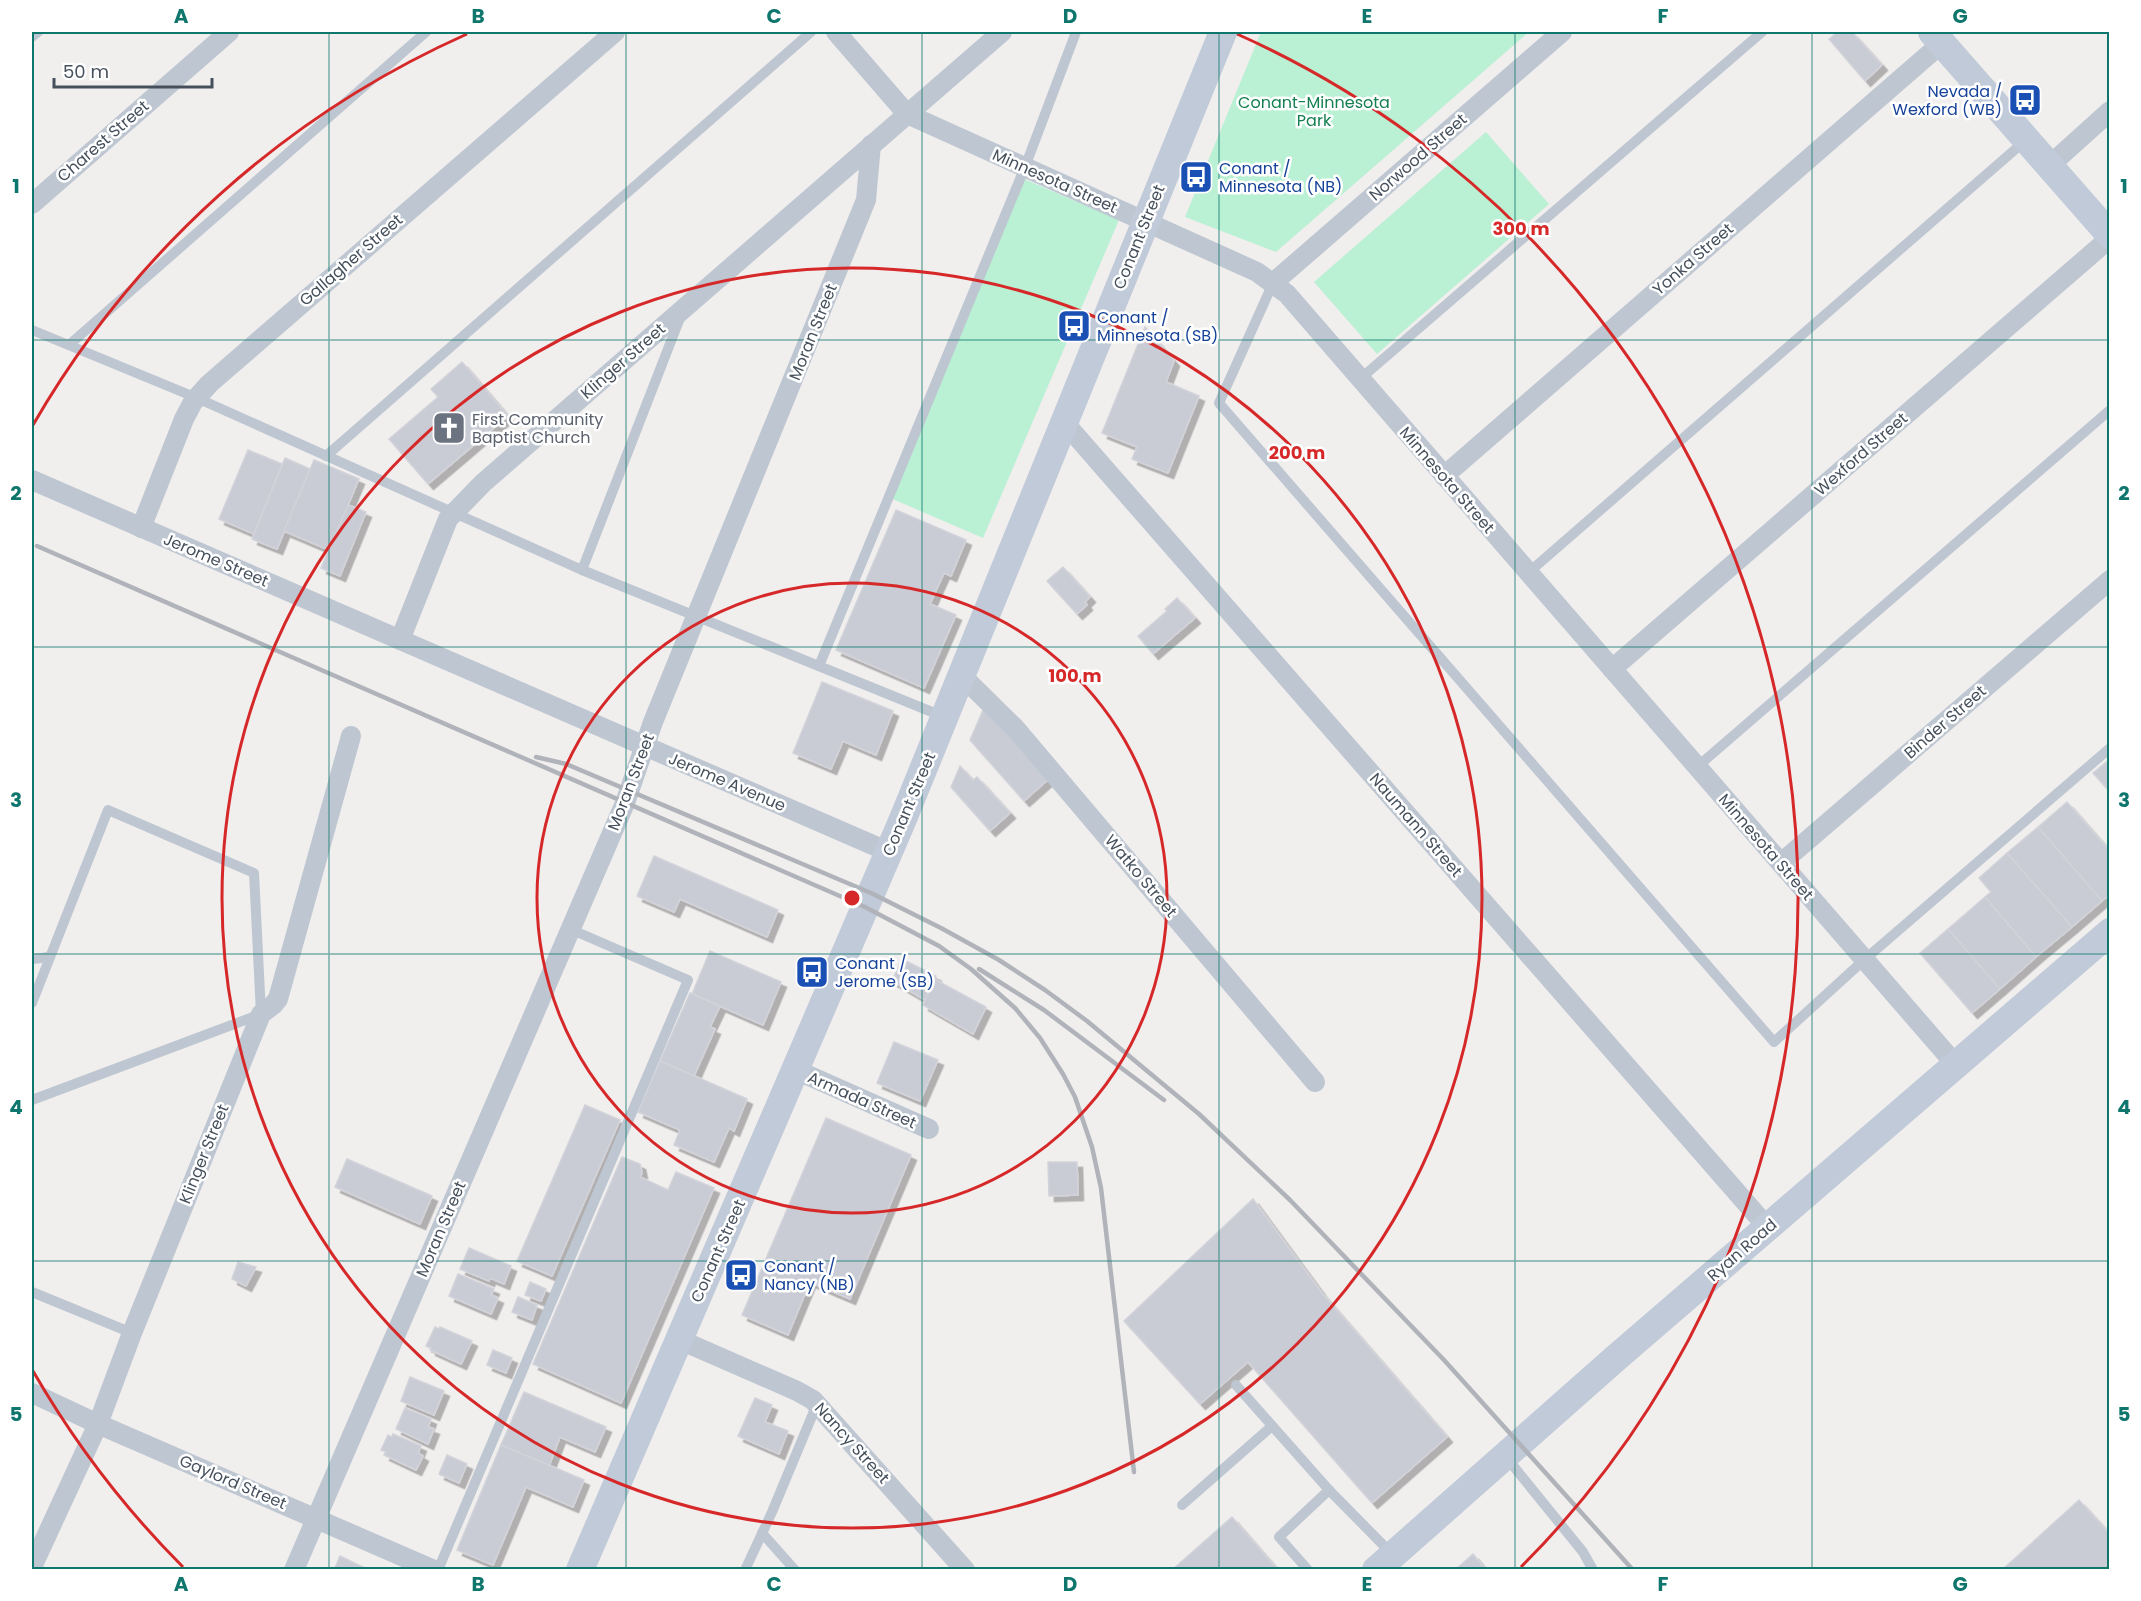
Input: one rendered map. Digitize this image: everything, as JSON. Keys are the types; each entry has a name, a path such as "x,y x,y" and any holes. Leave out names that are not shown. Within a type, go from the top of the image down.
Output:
{"main road":[{"name":"Conant Street","path":"580,1569 678,1339 713,1265 889,852 1223,32"},
{"path":"1937,37 2109,236"},
{"name":"Ryan Road","path":"1384,1562 2109,932"}],"street":[{"name":"Charest Street","path":"32,204 229,32"},
{"name":"Gallagher Street","path":"141,528 184,419 209,384 615,32"},
{"name":"Minnesota Street","path":"836,32 907,114 1257,272 1287,294 1956,1065"},
{"path":"872,145 1002,32"},
{"name":"Norwood Street","path":"1274,283 1562,32"},
{"name":"Yonka Street","path":"1444,476 1937,37"},
{"path":"2049,166 2109,111"},
{"name":"Klinger Street","path":"400,640 439,540 453,513 483,483 872,145"},
{"name":"Moran Street","path":"294,1569 624,803 653,723 866,200 872,145"},
{"name":"Wexford Street","path":"1612,669 2109,236"},
{"name":"Naumann Street","path":"1064,422 1768,1228"},
{"name":"Jerome Street","path":"32,480 400,640"},
{"name":"Binder Street","path":"1781,863 2109,580"},
{"name":"Jerome Avenue","path":"400,640 889,852"},
{"name":"Watko Street","path":"962,676 1015,728 1315,1082"},
{"name":"Klinger Street","path":"32,1567 98,1424 132,1333 261,1014 278,999 351,736"},
{"name":"Armada Street","path":"796,1070 928,1129"},
{"name":"Nancy Street","path":"678,1339 797,1390 815,1402 965,1569"},
{"name":"Gaylord Street","path":"32,1393 98,1424 436,1569"}],"lane":[{"path":"32,37 38,32"},
{"path":"69,345 426,32"},
{"path":"326,456 811,32"},
{"path":"819,666 1025,167 1076,32"},
{"path":"1360,379 1762,32"},
{"path":"1528,573 2026,140"},
{"path":"1274,283 1220,403 1774,1042 1864,960 2109,748"},
{"path":"582,570 683,309"},
{"path":"32,330 197,398 582,570 945,717"},
{"path":"1697,767 2109,410"},
{"path":"32,1003 108,810 254,873 261,1014 32,1100"},
{"path":"436,1569 688,980 570,929"},
{"path":"32,959 50,957"},
{"path":"32,1292 132,1333"},
{"path":"1236,1385 1329,1490 1384,1562"},
{"path":"745,1569 815,1402"},
{"path":"1182,1505 1272,1426"},
{"path":"1506,1457 1583,1552 1593,1569"},
{"path":"1308,1569 1279,1538 1329,1490"},
{"path":"762,1533 795,1569"}],"green space":[{"name":"Conant-Minnesota Park","path":"1261,32 1529,32 1276,252 1185,217"},
{"path":"1486,132 1549,204 1377,354 1314,282"},
{"path":"1024,179 1119,220 983,538 888,497"}],"building":[{"path":"1838,32 1852,32 1882,65 1865,81 1829,39"},
{"path":"1145,327 1174,361 1166,382 1199,396 1168,473 1132,459 1137,447 1102,433"},
{"name":"First Community Baptist Church","path":"462,362 508,416 428,484 389,439 438,397 431,389"},
{"path":"248,450 282,464 254,534 219,519"},
{"path":"285,458 310,469 277,549 252,539"},
{"path":"314,460 359,479 329,550 284,531"},
{"path":"348,505 366,512 340,576 321,568"},
{"path":"896,510 966,540 951,576 944,573 930,604 956,615 924,688 836,650"},
{"path":"1063,567 1090,597 1085,602 1087,605 1077,614 1047,581"},
{"path":"1177,598 1195,618 1153,654 1138,636 1167,611 1165,609"},
{"path":"822,682 893,711 876,755 843,741 831,769 793,753"},
{"path":"987,701 1052,776 1024,801 970,740"},
{"path":"2110,759 2110,792 2093,773"},
{"path":"960,766 973,780 977,777 1010,813 990,831 951,787"},
{"path":"2067,802 2110,851 2110,894 2102,901 2038,827"},
{"path":"2038,827 2102,901 2072,927 2007,853"},
{"path":"2007,853 2072,927 2036,957 1985,897 1991,892 1979,878"},
{"path":"654,856 778,910 767,937 680,899 674,912 637,896"},
{"path":"1985,897 2036,957 2000,989 1948,929"},
{"path":"1948,929 2000,989 1972,1013 1920,953"},
{"path":"710,951 781,982 763,1025 692,994"},
{"path":"902,959 936,976 925,1000 892,981"},
{"path":"934,979 986,1007 973,1034 923,1005"},
{"path":"690,993 720,1006 710,1027 715,1029 694,1076 660,1061"},
{"path":"894,1042 938,1060 920,1101 877,1083"},
{"path":"660,1061 747,1099 734,1131 729,1128 714,1162 674,1145 680,1130 638,1112"},
{"path":"585,1105 620,1120 552,1276 517,1261"},
{"path":"826,1118 911,1155 850,1299 810,1282 788,1335 742,1315"},
{"path":"622,1157 640,1164 642,1173 640,1177 668,1190 676,1172 714,1188 621,1403 533,1364"},
{"path":"347,1159 432,1196 420,1224 335,1187"},
{"path":"1048,1162 1077,1162 1078,1195 1049,1196"},
{"path":"1253,1199 1322,1293 1447,1437 1372,1503 1248,1362 1200,1404 1124,1321"},
{"path":"469,1248 511,1266 504,1284 490,1278 489,1281 460,1269"},
{"path":"238,1262 256,1267 246,1286 232,1279"},
{"path":"458,1274 494,1289 491,1295 498,1298 491,1314 449,1296"},
{"path":"530,1282 546,1289 541,1301 525,1295"},
{"path":"518,1297 537,1305 532,1320 512,1312"},
{"path":"435,1327 472,1341 461,1364 426,1346"},
{"path":"493,1350 512,1358 506,1373 487,1365"},
{"path":"410,1377 444,1391 434,1415 401,1401"},
{"path":"524,1392 606,1427 595,1452 560,1437 549,1466 501,1445"},
{"path":"755,1398 772,1405 765,1422 788,1431 779,1454 738,1436"},
{"path":"405,1408 431,1419 428,1427 434,1429 428,1444 396,1429"},
{"path":"393,1434 421,1446 418,1453 423,1456 416,1470 384,1455 386,1452 381,1450 388,1435 392,1437"},
{"path":"501,1445 584,1480 573,1507 526,1487 493,1565 457,1550"},
{"path":"447,1455 467,1464 459,1483 439,1474"},
{"path":"2079,1500 2110,1534 2110,1562 2101,1570 2002,1570"},
{"path":"1232,1517 1278,1570 1172,1570"},
{"path":"1473,1554 1486,1570 1455,1570"},
{"path":"340,1556 369,1570 334,1570"}],"railway":[{"path":"37,546 865,907 939,946 971,969 1015,1008 1040,1038 1075,1097 1092,1147 1101,1188 1134,1472"},
{"path":"536,757 566,764 871,893 999,960 1087,1021 1199,1114 1290,1200 1444,1360 1633,1570"},
{"path":"979,969 1044,1010 1164,1100"}],"place":[{"name":"Nevada / Wexford (WB)","path":"2025,100"},
{"name":"Conant / Minnesota (NB)","path":"1196,177"},
{"name":"Conant / Minnesota (SB)","path":"1074,326"},
{"name":"First Community Baptist Church","path":"449,428"},
{"name":"Conant / Jerome (SB)","path":"812,972"},
{"name":"Conant / Nancy (NB)","path":"741,1275"}]}
